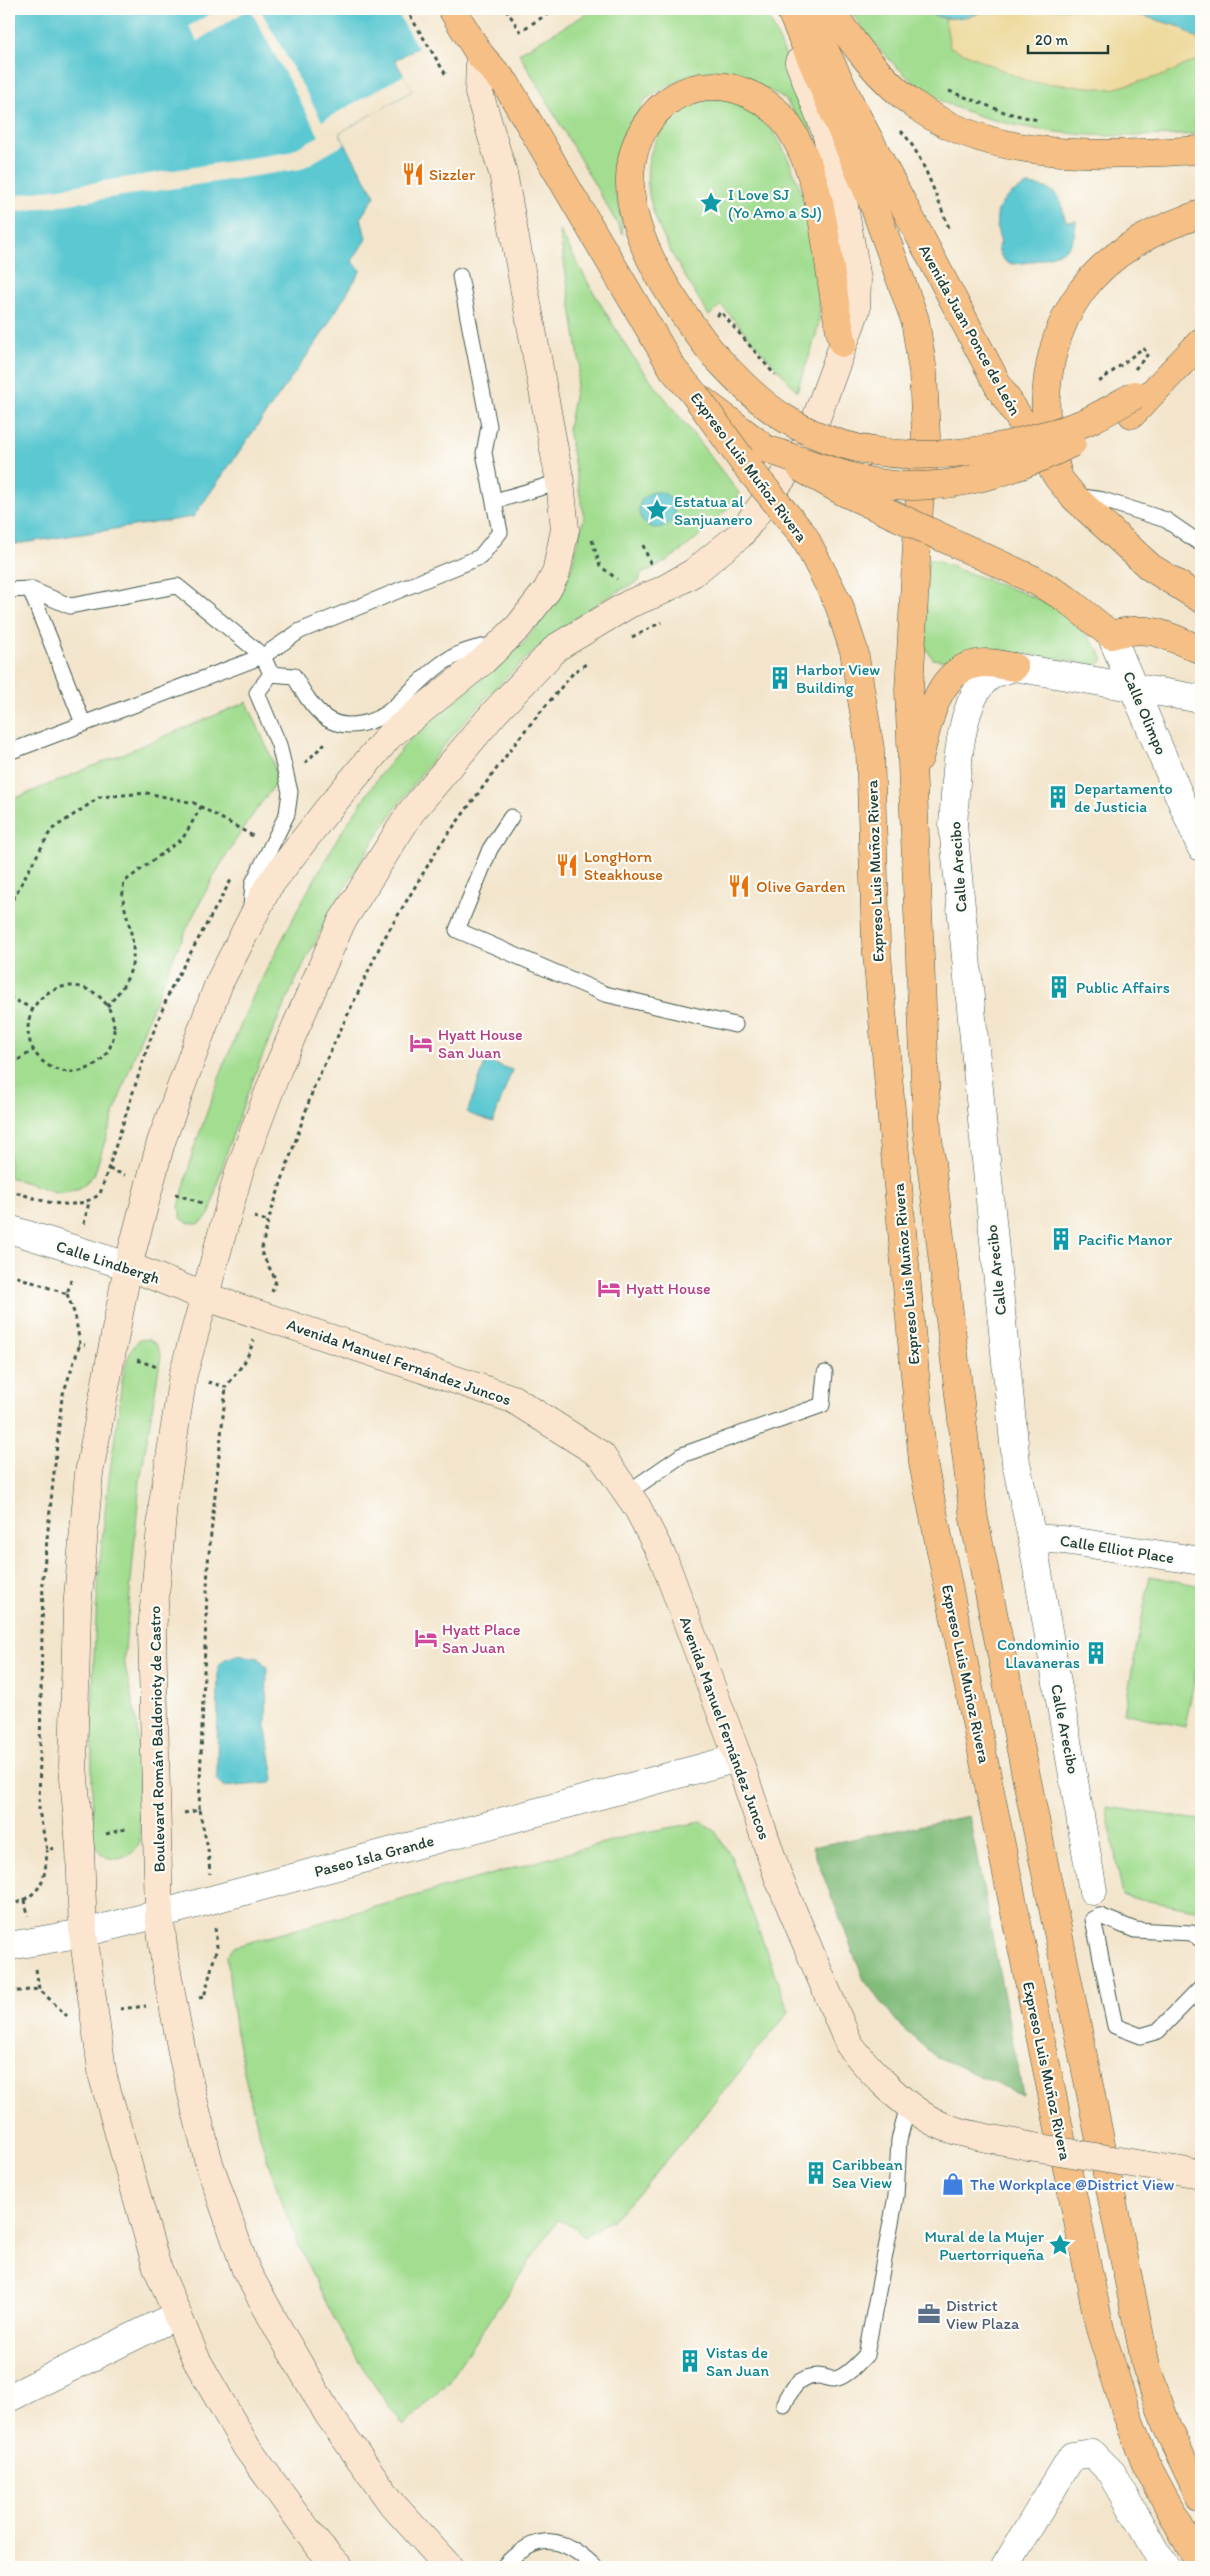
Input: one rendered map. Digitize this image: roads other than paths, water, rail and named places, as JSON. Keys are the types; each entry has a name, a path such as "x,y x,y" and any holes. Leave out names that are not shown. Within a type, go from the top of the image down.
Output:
{"main road":[{"name":"Expreso Luis Muñoz Rivera","path":"452,9 480,55 506,84 653,338 673,369 695,395 744,463 804,536 839,605 854,651 870,749 876,943 923,1463 1100,2329 1127,2415 1145,2462 1201,2567"},
{"name":"Boulevard Román Baldorioty de Castro","path":"449,2567 393,2504 328,2414 246,2270 209,2162 186,2068 165,1961 159,1914 152,1631 163,1503 183,1375 240,1172 278,1068 341,923 411,812 495,712 557,647 630,604 661,591 693,573 740,535 806,446 829,390 843,343 856,310 857,279 848,221 826,132 780,9"},
{"path":"790,9 876,208 915,320 923,372 926,437 919,507 909,690 927,1129 974,1519 1146,2366 1167,2427 1201,2499"},
{"name":"Avenida Juan Ponce de León","path":"804,9 869,140 999,387 1066,487 1150,567 1201,599"},
{"path":"830,9 848,37 881,74 915,105 948,124 973,134 1013,147 1104,155 1201,150"},
{"path":"339,2567 319,2546 247,2448 196,2359 156,2264 103,2077 83,1933 80,1847 73,1766 77,1609 89,1473 128,1266 161,1142 219,983 268,887 324,814 389,736 502,643 531,613 556,573 565,529 560,482 503,173 479,93 480,55"},
{"path":"843,343 835,311 820,201 806,162 785,122 769,104 739,89 724,85 682,92 666,101 642,130 631,158 630,185 640,232 662,280 686,319 714,355 750,392 785,418 824,438 857,448 905,454 953,455 1002,448 1091,420 1178,367 1201,342"},
{"path":"1066,487 1050,444 1046,397 1052,349 1063,322 1097,271 1137,240 1167,225 1201,214"},
{"path":"766,449 872,482 909,487 959,483 1023,464 1068,446 1133,393"},
{"path":"695,395 766,449 844,492 1034,580 1065,598 1111,635 1129,630 1150,630 1201,650"},
{"path":"912,784 939,692 955,673 974,664 992,663 1014,667"},
{"name":"Calle Lindbergh","path":"128,1266 206,1296"},
{"name":"Avenida Manuel Fernández Juncos","path":"206,1296 513,1399 601,1455 627,1493 664,1560 738,1758 779,1879 849,2044 864,2062 908,2105 945,2127 1029,2146 1201,2174"}],"street":[{"name":"Calle Olimpo","path":"1111,635 1201,847"},
{"path":"1014,667 1201,699"},
{"name":"Calle Arecibo","path":"1014,667 992,675 979,688 968,711 959,745 953,826 1016,1463 1032,1538 1096,1903"},
{"name":"Calle Lindbergh","path":"9,1229 128,1266"},
{"name":"Calle Elliot Place","path":"1032,1538 1064,1540 1201,1562"},
{"name":"Paseo Isla Grande","path":"9,1946 83,1933 159,1914 738,1758"},
{"path":"9,2398 177,2315"},
{"path":"1005,2567 1072,2456 1092,2453 1112,2473 1165,2567"}],"lane":[{"path":"9,752 263,656 300,631 480,557 500,532 484,453 489,426 460,276"},
{"path":"495,501 560,482"},
{"path":"1066,487 1166,520 1201,544"},
{"path":"9,590 30,589 70,606 178,586 263,656 270,674"},
{"path":"30,589 83,723"},
{"path":"270,674 294,676 304,695 326,718 344,725 364,724 391,710 444,662 471,648 502,643"},
{"path":"249,924 253,883 287,814 290,792 279,745 257,693 270,674"},
{"path":"511,817 490,849 457,930 605,994 735,1025"},
{"path":"627,1493 682,1455 822,1405 825,1373"},
{"path":"1201,1940 1192,1933 1134,1930 1096,1903 1094,1919 1116,2026 1141,2036 1158,2031 1201,1987"},
{"path":"784,2405 790,2391 801,2380 817,2376 836,2379 852,2370 866,2355 896,2196 899,2140 908,2105"},
{"path":"503,2567 520,2550 531,2544 546,2542 561,2543 579,2552 595,2567"}],"water":[{"path":"9,9 469,9 417,48 395,60 412,91 339,133 375,196 361,217 366,239 352,261 361,270 320,337 193,517 9,545"},
{"path":"917,9 987,9 969,16 952,18"},
{"path":"1120,9 1201,9 1201,42 1181,27"},
{"path":"1027,185 1043,187 1056,194 1067,222 1076,221 1074,235 1068,247 1049,257 1030,262 1008,263 1002,258 998,249 1001,243 997,215 1003,201"},
{"path":"657,492 664,493 670,497 674,503 674,517 670,523 664,527 657,528 650,527 644,523 640,517 639,510 640,503 644,497 650,493"},
{"path":"486,1061 512,1070 493,1122 467,1113"},
{"path":"237,1655 259,1658 267,1668 266,1730 274,1779 271,1783 223,1787 217,1780 218,1666 225,1659"}],"place":[{"name":"Sizzler","path":"413,174"},
{"name":"I Love SJ (Yo Amo a SJ)","path":"711,203"},
{"name":"Estatua al Sanjuanero","path":"657,510"},
{"name":"Harbor View Building","path":"780,678"},
{"name":"Departamento de Justicia","path":"1058,797"},
{"name":"LongHorn Steakhouse","path":"567,865"},
{"name":"Olive Garden","path":"739,886"},
{"name":"Public Affairs","path":"1059,987"},
{"name":"Hyatt House San Juan","path":"421,1043"},
{"name":"Pacific Manor","path":"1061,1239"},
{"name":"Hyatt House","path":"609,1288"},
{"name":"Hyatt Place San Juan","path":"426,1638"},
{"name":"Condominio Llavaneras","path":"1096,1653"},
{"name":"Caribbean Sea View","path":"816,2173"},
{"name":"The Workplace @District View","path":"953,2184"},
{"name":"Mural de la Mujer Puertorriqueña","path":"1060,2245"},
{"name":"District View Plaza","path":"929,2314"},
{"name":"Vistas de San Juan","path":"690,2361"}]}
